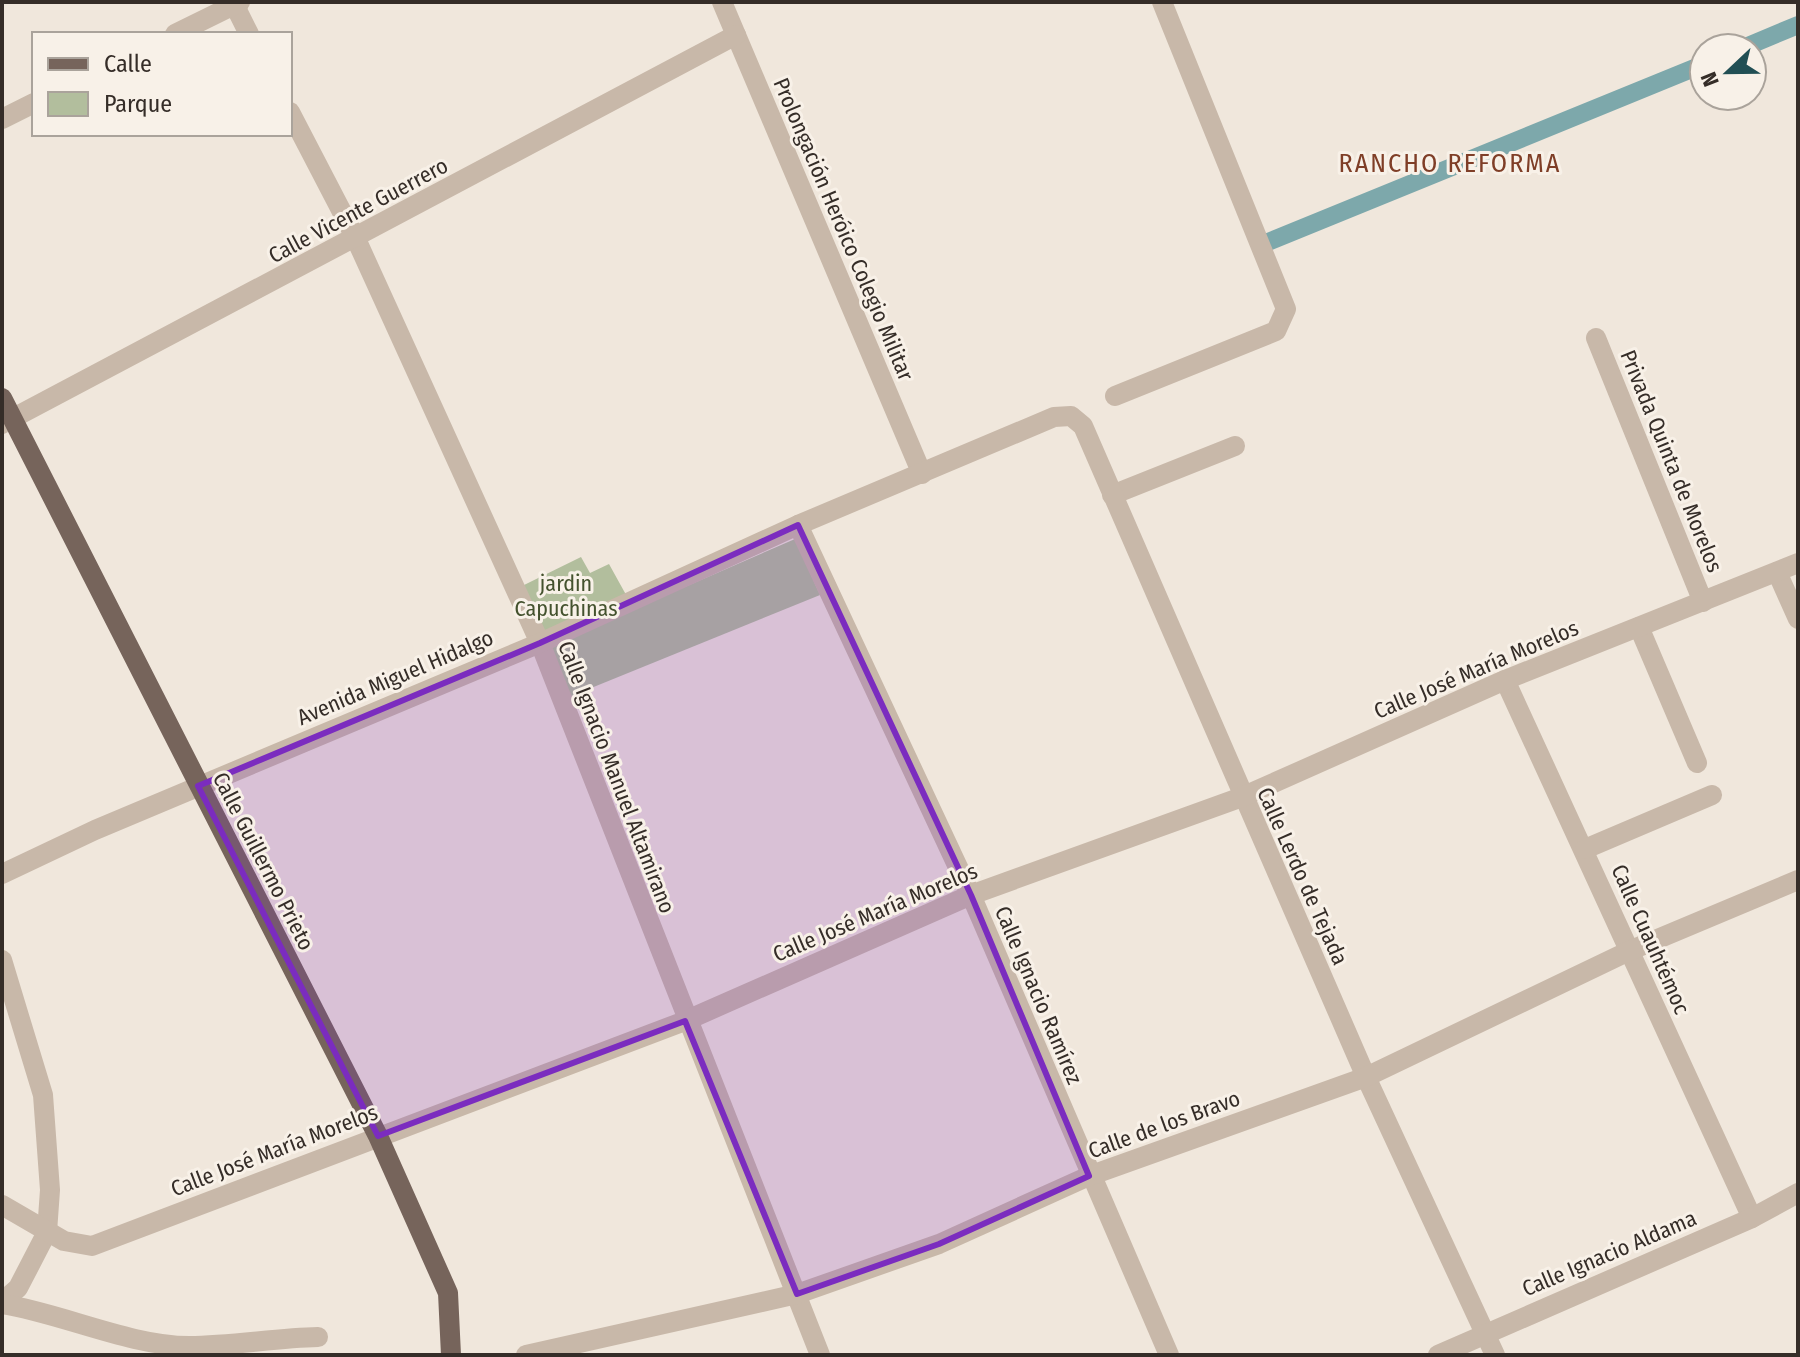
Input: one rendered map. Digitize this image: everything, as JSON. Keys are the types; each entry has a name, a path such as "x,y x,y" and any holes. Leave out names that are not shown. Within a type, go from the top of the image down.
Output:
{"main road":[{"name":"Calle Guillermo Prieto","path":"2,398 7,421 378,1136 448,1293 451,1355"}],"street":[{"name":"Prolongación Heróico Colegio Militar","path":"722,2 922,474"},
{"path":"1115,396 1276,331 1286,309 1162,2"},
{"path":"179,32 235,3 248,32"},
{"name":"Calle Vicente Guerrero","path":"7,421 356,239 736,35"},
{"path":"2,119 32,104"},
{"name":"Calle Ignacio Manuel Altamirano","path":"292,116 356,239 540,643 685,1021 820,1355"},
{"name":"Privada Quinta de Morelos","path":"1596,338 1703,602"},
{"name":"Avenida Miguel Hidalgo","path":"2,874 198,786 540,643 798,525 1054,417 1071,416"},
{"name":"Calle Lerdo de Tejada","path":"1071,416 1083,426 1366,1077 1495,1355"},
{"path":"1112,495 1235,446"},
{"name":"Calle Ignacio Ramírez","path":"798,525 971,895 1089,1176 1169,1355"},
{"name":"Calle José María Morelos","path":"2,1205 64,1241 92,1246 685,1021 971,895 1242,797 1505,680 1798,563"},
{"path":"1777,572 1798,619"},
{"path":"1639,627 1697,763"},
{"name":"Calle Cuauhtémoc","path":"1505,680 1752,1218"},
{"path":"1585,849 1712,795"},
{"name":"Calle de los Bravo","path":"526,1355 797,1294 939,1244 1089,1176 1366,1077 1629,951 1798,880"},
{"path":"2,960 43,1095 50,1190 47,1232 18,1288 2,1303"},
{"name":"Calle Ignacio Aldama","path":"1438,1355 1752,1218 1798,1193"},
{"path":"2,1303 37,1309 107,1331 187,1346 318,1337"}],"highlighted area":[{"path":"798,525 971,895 1089,1176 939,1244 797,1294 685,1021 378,1136 198,786 540,643"}],"green space":[{"path":"795,539 820,595 569,697 547,647"},
{"name":"jardin Capuchinas","path":"581,557 590,573 609,564 630,602 543,636 522,586"}],"waterway":[{"path":"1768,38 1798,25"},
{"path":"1268,242 1688,71"}],"district":[{"name":"RANCHO REFORMA","path":"1450,163"}]}
